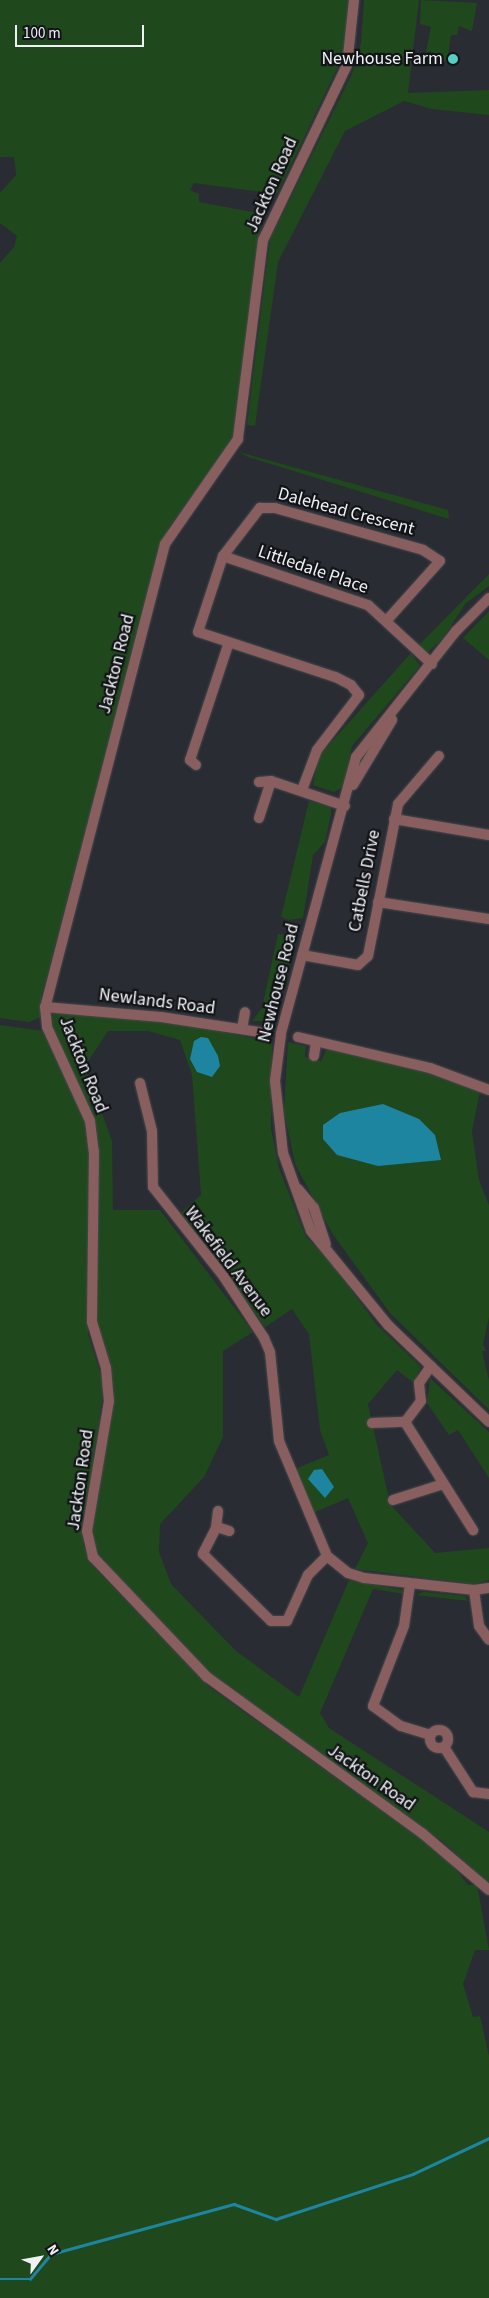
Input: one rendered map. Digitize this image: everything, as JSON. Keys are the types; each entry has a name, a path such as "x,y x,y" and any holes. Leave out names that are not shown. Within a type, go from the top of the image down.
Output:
{"street":[{"name":"Jackton Road","path":"354,0 347,66 263,240 238,439 165,544 45,1007 47,1027 90,1121 94,1152 92,1322 106,1368 109,1401 87,1531 93,1557 207,1677 422,1833 489,1890"},
{"name":"Dalehead Crescent","path":"302,790 317,750 360,695 352,685 335,678 198,632 223,556 260,508 275,508 423,550 440,561 387,620"},
{"name":"Littledale Place","path":"223,556 368,605 387,620 432,664"},
{"name":"Newhouse Road","path":"489,598 432,664 395,712 358,752 345,806 281,1034 275,1081 278,1124 294,1184 309,1228 327,1245 388,1325 489,1422"},
{"path":"196,766 190,760 229,642"},
{"name":"Catbells Drive","path":"302,955 362,963 368,956 398,804 439,756"},
{"path":"259,818 271,781"},
{"path":"259,782 271,781 345,806"},
{"path":"394,819 489,834"},
{"path":"378,902 489,919"},
{"name":"Newlands Road","path":"45,1007 265,1033"},
{"path":"242,1029 245,1012"},
{"path":"298,1037 430,1068 489,1090"},
{"path":"314,1056 316,1042"},
{"name":"Wakefield Avenue","path":"140,1083 152,1131 153,1187 224,1277 264,1338 270,1352 279,1442 327,1556 348,1573 364,1578 474,1590 489,1588"},
{"path":"405,1422 421,1401 420,1383 431,1366"},
{"path":"372,1423 405,1422"},
{"path":"405,1422 473,1530"},
{"path":"393,1500 443,1484"},
{"path":"218,1510 217,1527 203,1554 257,1612 278,1624 287,1621 308,1575 327,1556"},
{"path":"454,1522 464,1516"},
{"path":"217,1527 229,1532"},
{"path":"410,1584 408,1614 373,1706 401,1726 430,1735 433,1746 444,1747 473,1792 489,1794"},
{"path":"474,1590 479,1626 489,1640"}],"green space":[{"path":"0,0 352,0 346,50 277,194 194,183 190,190 199,194 199,202 262,214 235,438 169,527 158,556 41,999 41,1017 29,1022 0,1018 0,263 14,247 17,236 0,223 0,193 16,175 14,157 0,157"},
{"path":"364,0 419,0 408,93 489,90 489,115 432,109 404,101 345,131 278,262 255,426 247,425 270,239 352,74 361,43"},
{"path":"421,0 477,3 472,31 459,26 457,35 451,35 447,62 425,56 431,27 420,24"},
{"path":"239,452 448,510 449,519 248,457"},
{"path":"489,574 489,586 465,604 444,637 426,654 418,646"},
{"path":"489,611 489,660 463,638"},
{"path":"411,653 420,666 352,746 343,787 334,792 313,785 319,756"},
{"path":"309,801 331,807 331,814 325,842 313,855 303,918 288,920 281,917"},
{"path":"278,934 294,935 295,942 276,1021 252,1021 262,1008"},
{"path":"55,1011 188,1025 272,1042 271,1128 279,1168 306,1237 329,1259 376,1324 421,1367 414,1383 397,1370 368,1404 390,1504 435,1553 489,1548 489,1580 473,1584 355,1569 368,1543 348,1498 313,1513 295,1469 329,1455 320,1430 309,1334 292,1309 265,1327 181,1213 201,1195 192,1075 180,1040 148,1031 108,1031 85,1066 112,1141 113,1210 160,1210 253,1332 223,1351 223,1437 204,1477 160,1524 159,1552 171,1584 236,1651 299,1697 349,1580 402,1590 405,1594 373,1589 320,1713 329,1728 489,1832 489,1884 442,1841 315,1757 201,1667 98,1556 91,1531 114,1389 96,1328 99,1170 96,1128 50,1020"},
{"path":"0,1025 43,1031 83,1113 90,1154 88,1334 104,1385 83,1544 93,1566 209,1687 445,1856 468,1885 477,1885 489,1950 475,1950 463,1984 473,2017 480,2016 489,2056 489,2298 0,2298"},
{"path":"288,1042 306,1046 305,1057 321,1061 327,1049 419,1068 480,1091 472,1131 479,1180 489,1205 489,1317 483,1344 486,1351 482,1351 489,1380 489,1410 390,1313 332,1233 295,1164 284,1112"},
{"path":"430,1378 489,1432 489,1478 458,1430 449,1435 427,1403"},
{"path":"423,1592 465,1596 468,1601 416,1595"}],"water":[{"path":"201,1037 208,1038 218,1056 220,1066 212,1077 197,1072 190,1059 194,1041"},
{"path":"383,1104 419,1119 435,1135 441,1160 378,1166 337,1155 323,1139 323,1125 340,1113"},
{"path":"322,1469 334,1487 325,1498 308,1479 314,1470"}],"waterway":[{"path":"0,2279 30,2279 51,2254 234,2204 276,2219 413,2174 489,2138"}],"place":[{"name":"Newhouse Farm","path":"453,59"}]}
